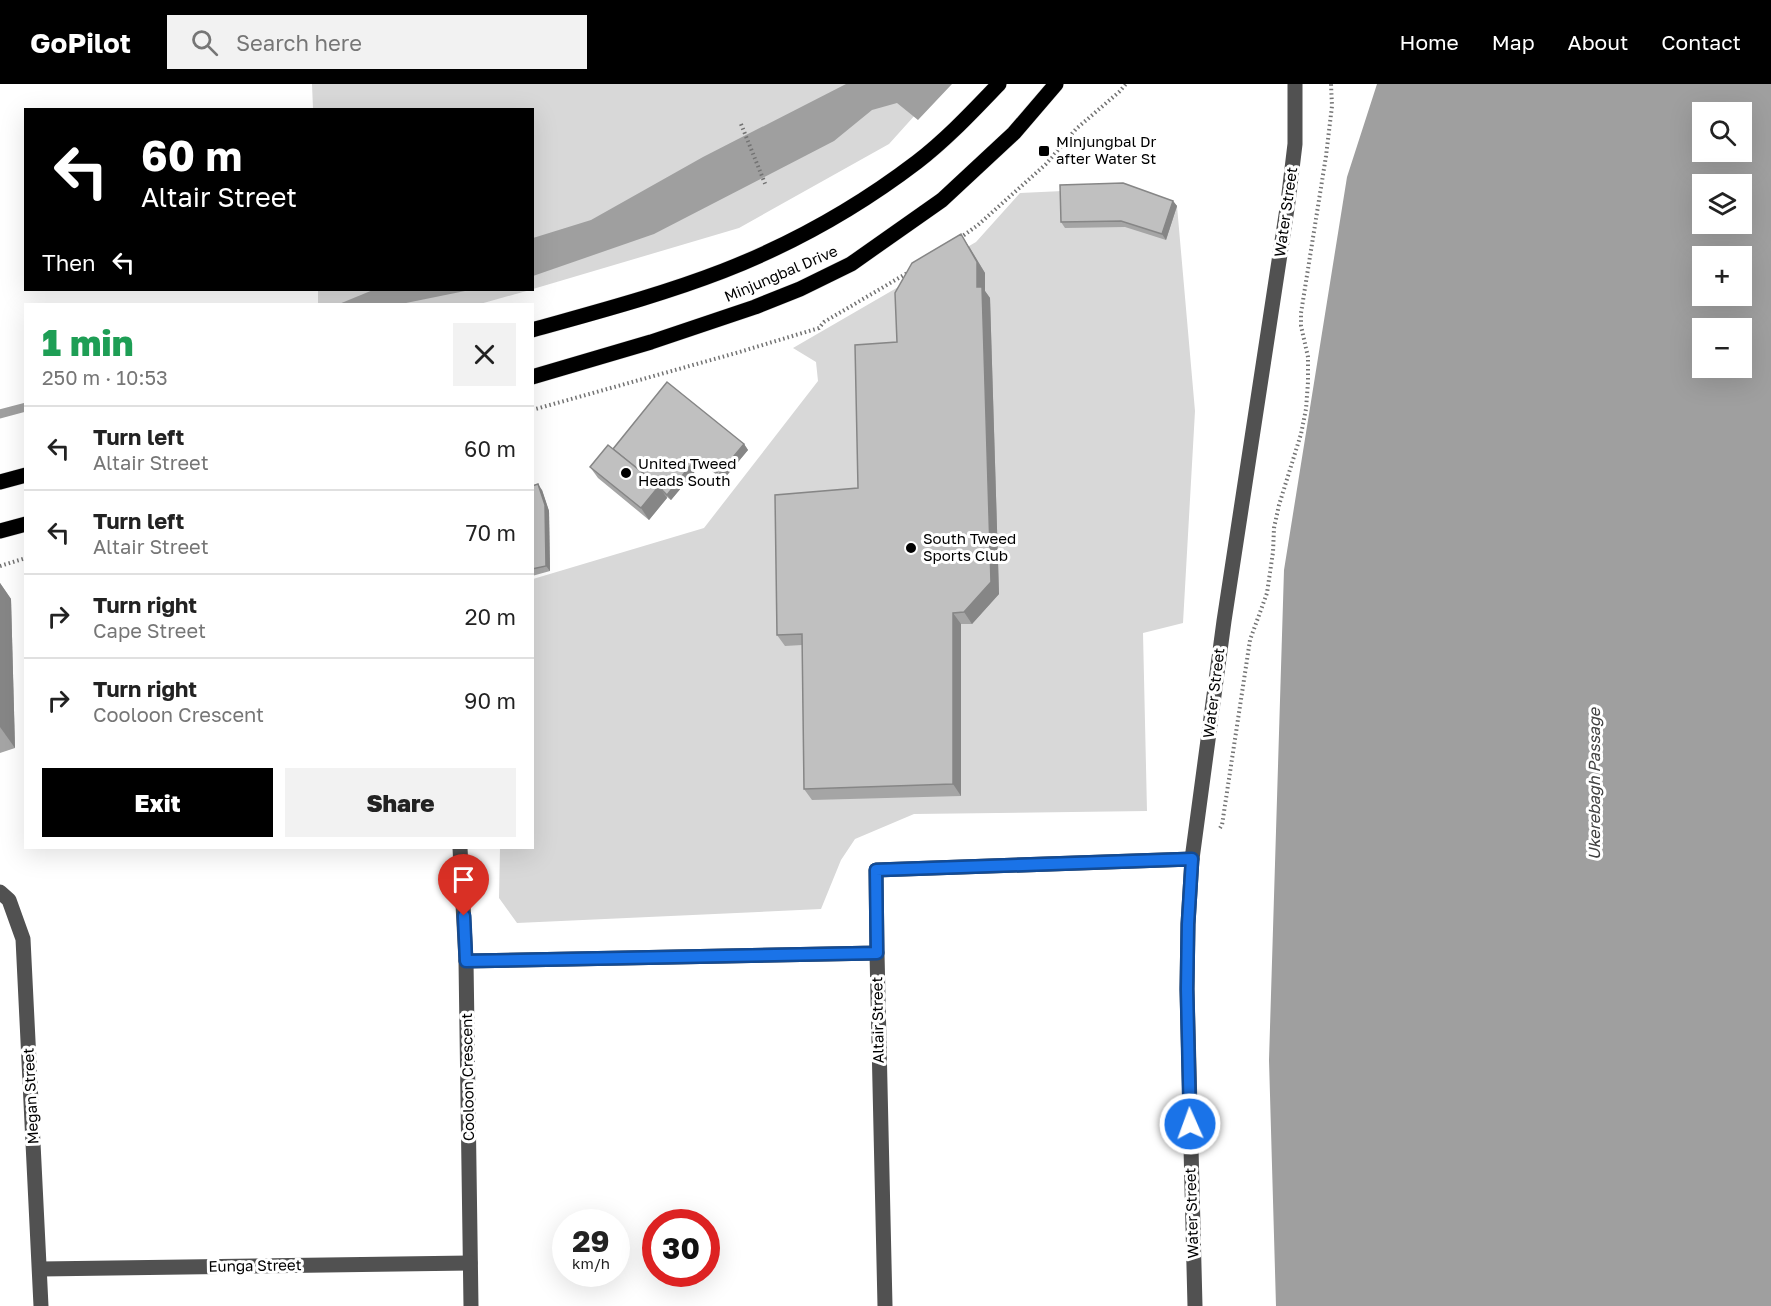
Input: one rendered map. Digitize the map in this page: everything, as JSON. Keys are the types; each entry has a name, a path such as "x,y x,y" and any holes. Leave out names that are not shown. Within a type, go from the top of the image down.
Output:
{"main road":[{"name":"Minjungbal Drive","path":"534,329 625,304 723,271 809,232 885,185 917,161 952,132 999,84"},
{"name":"Minjungbal Drive","path":"534,376 651,342 755,307 800,289 851,264 942,200 1014,133 1056,84"},
{"path":"0,482 24,476"},
{"path":"0,531 24,525"}],"street":[{"name":"Water Street","path":"1194,1306 1187,989 1192,859 1224,621 1288,202 1295,144 1295,84"},
{"name":"Cooloon Crescent","path":"460,849 466,961 471,1306"},
{"name":"Altair Street","path":"885,1306 876,870 1192,859"},
{"name":"Megan Street","path":"0,892 9,900 23,939 41,1269 41,1306"},
{"path":"466,961 877,953"},
{"name":"Eunga Street","path":"41,1269 470,1263"}],"path":[{"path":"1192,859 1222,825 1250,640 1267,593 1274,528 1306,409 1308,357 1301,326 1301,313 1326,156 1332,106 1330,84"},
{"path":"741,124 766,186"},
{"path":"0,566 24,559"}],"shaded area":[{"path":"312,84 943,84 889,144 739,228 534,289 534,108 313,108"},
{"name":"South Tweed Sports Club","path":"1127,188 1177,206 1195,411 1183,623 1143,633 1147,811 914,814 855,839 841,860 821,909 517,923 499,898 500,849 534,849 534,579 704,528 818,381 816,362 793,348 976,242 1020,193"},
{"path":"318,291 526,291 484,303 318,303"}],"water":[{"path":"846,84 952,84 918,120 897,103 872,110 834,141 654,234 534,276 534,238 591,220 703,157"},
{"name":"Ukerebagh Passage","path":"1377,84 1771,84 1771,1306 1276,1306 1269,1060 1284,570 1347,177"},
{"path":"371,291 465,291 406,303 341,303"}],"building":[{"path":"1123,183 1173,201 1162,234 1121,221 1061,222 1060,185"},
{"path":"961,234 977,262 977,287 982,287 991,582 964,612 953,613 953,784 804,789 802,634 777,635 775,495 858,488 855,345 897,342 895,293 912,263"},
{"path":"667,382 744,444 719,474 697,457 667,495 613,449"},
{"path":"608,445 659,486 641,508 590,467"},
{"path":"538,484 545,505 546,566 534,569 534,485"}],"waterway":[{"path":"0,414 24,408"}],"place":[{"name":"Minjungbal Dr after Water St","path":"1044,151"},
{"name":"United Tweed Heads South","path":"626,473"},
{"name":"South Tweed Sports Club","path":"911,548"}],"route":[{"path":"464,916 466,961 877,953 876,870 1192,859 1187,989 1190,1124"}]}
